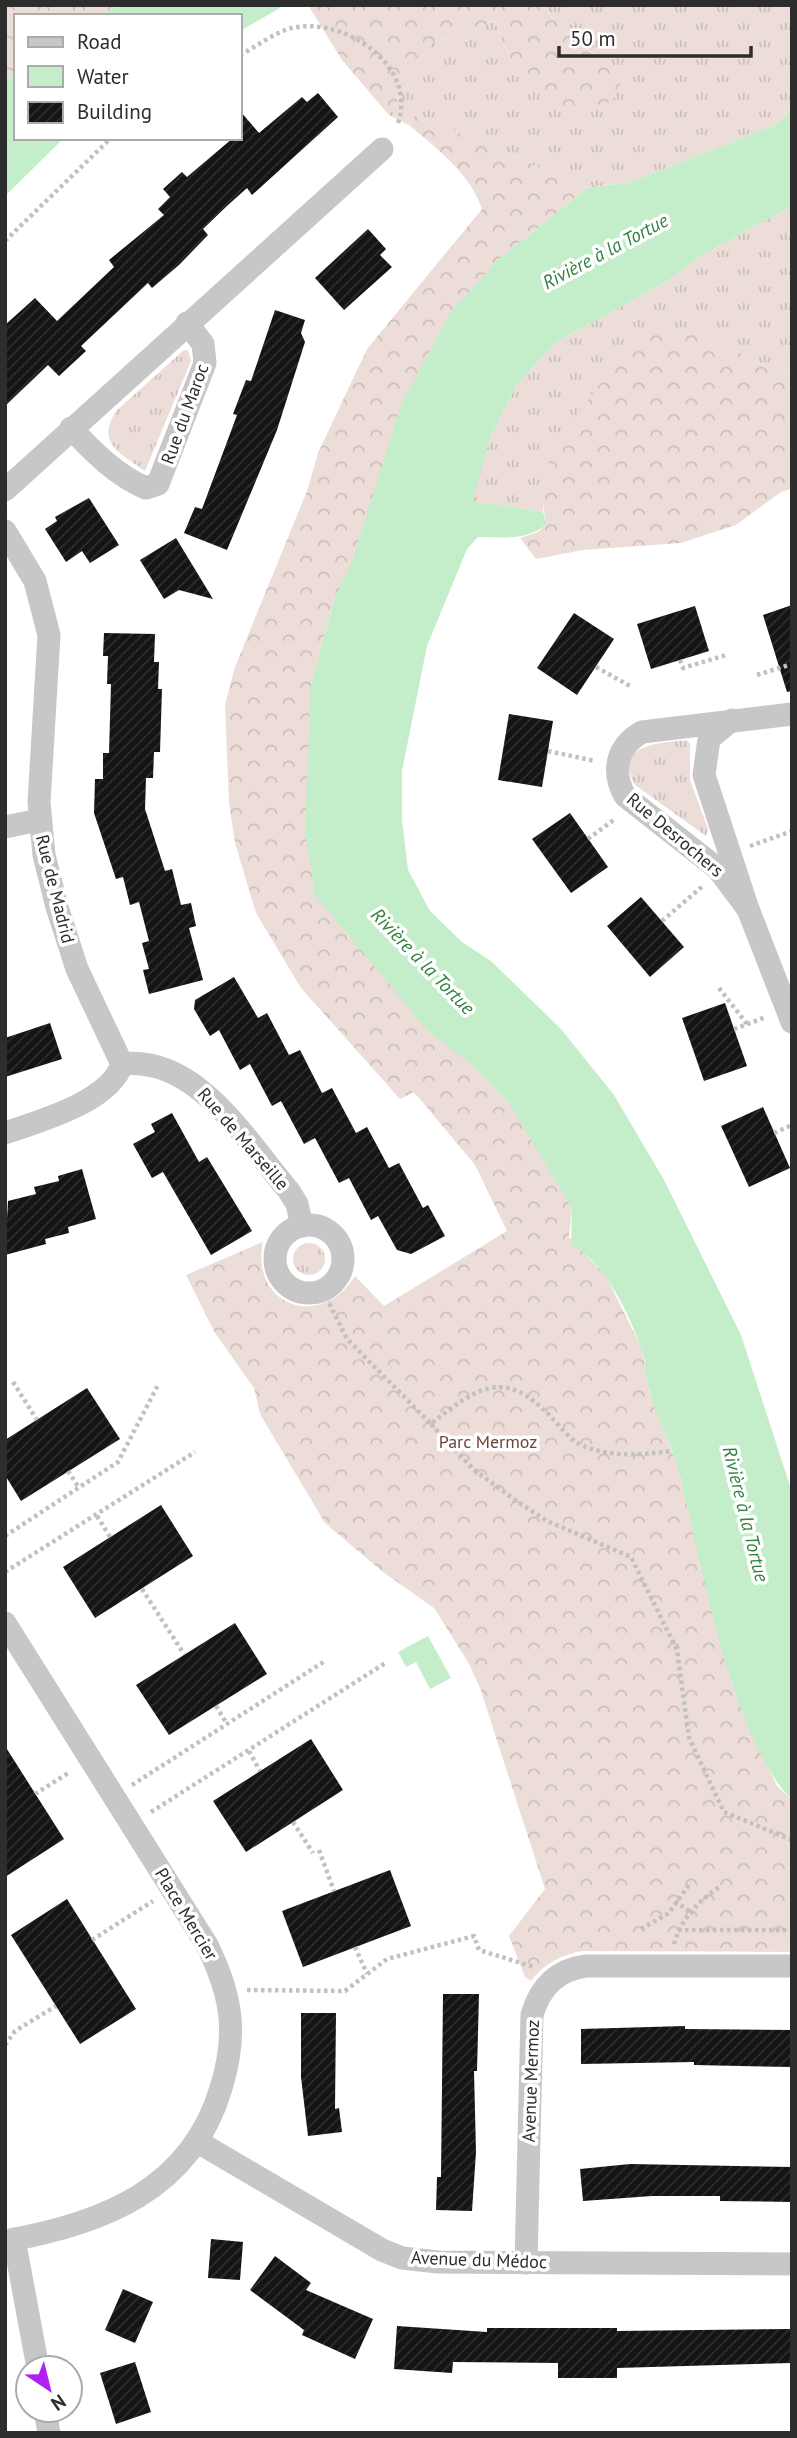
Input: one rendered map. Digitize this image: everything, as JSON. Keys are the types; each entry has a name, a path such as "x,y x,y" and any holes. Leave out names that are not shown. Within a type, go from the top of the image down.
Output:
{"street":[{"path":"5,490 382,149"},
{"name":"Rue du Maroc","path":"71,428 96,453 132,481 146,488 158,484 205,363 203,344 187,323"},
{"name":"Rue de Madrid","path":"5,531 35,581 49,635 39,820 44,855 67,940 88,995 122,1064"},
{"path":"617,766 621,751 629,739 642,732 792,714"},
{"name":"Rue Desrochers","path":"732,720 709,739 704,775 726,862 748,909 789,1016"},
{"name":"Rue Desrochers","path":"617,766 618,783 625,796 673,831 726,862"},
{"path":"5,827 39,820"},
{"path":"5,1133 97,1094 113,1081 122,1064"},
{"name":"Rue de Marseille","path":"122,1064 154,1066 197,1084 289,1191 301,1214 302,1226"},
{"path":"302,1226 324,1228 340,1244 343,1254 339,1276 323,1291 300,1293 281,1280 276,1270 276,1247 291,1230 302,1226"},
{"name":"Place Mercier","path":"5,1623 207,1945 226,1990 232,2015 229,2061 218,2102 198,2143 166,2178 121,2207 78,2224 10,2240"},
{"path":"555,1977 586,1966 792,1966"},
{"name":"Avenue Mermoz","path":"526,2263 532,2015 543,1988 555,1977"},
{"name":"Avenue du Médoc","path":"198,2143 366,2242 401,2258 438,2262 792,2264"},
{"path":"10,2240 35,2354"}],"path":[{"path":"242,54 291,28 329,29 355,38 387,65 396,81 400,104 398,123"},
{"path":"5,241 109,140"},
{"path":"680,660 683,668 726,655"},
{"path":"757,675 792,664"},
{"path":"596,667 630,686"},
{"path":"548,751 617,766"},
{"path":"588,839 635,804"},
{"path":"662,921 726,862 792,831"},
{"path":"719,988 747,1024"},
{"path":"734,1029 789,1016"},
{"path":"774,1133 792,1125"},
{"path":"323,1291 347,1339 474,1470 547,1521 631,1558 677,1650 689,1738 724,1812 792,1840"},
{"path":"13,1382 37,1420"},
{"path":"5,1536 109,1470 125,1453 158,1385"},
{"path":"431,1424 465,1396 486,1387 508,1386 534,1399 578,1444 609,1454 672,1451"},
{"path":"5,1572 195,1452"},
{"path":"68,1471 80,1488"},
{"path":"97,1516 110,1538"},
{"path":"142,1589 184,1654"},
{"path":"114,1796 325,1661"},
{"path":"131,1824 387,1662"},
{"path":"216,1706 227,1724"},
{"path":"248,1750 260,1771"},
{"path":"35,1794 71,1771"},
{"path":"293,1822 313,1853"},
{"path":"319,1850 334,1891"},
{"path":"641,1928 659,1921 691,1882"},
{"path":"671,1951 678,1930 721,1886"},
{"path":"92,1940 153,1901"},
{"path":"677,1902 692,1914"},
{"path":"678,1930 792,1930"},
{"path":"226,1990 345,1991 387,1959 474,1936 479,1950 541,1969 555,1977"},
{"path":"355,1947 367,1974"},
{"path":"5,2045 15,2031 56,2006"}],"green space":[{"path":"5,5 119,5 104,14 14,14 14,75 5,82"},
{"path":"308,5 541,5 579,45 612,64 621,86 611,102 586,109 553,104 512,65 495,21 431,43 389,115 342,60"},
{"path":"541,5 792,5 792,108 777,124 631,182 587,188 416,114 409,125 389,115 431,43 495,21 512,65 612,64 579,45"},
{"name":"Parc Mermoz","path":"416,114 587,188 498,260 334,600 311,685 473,1066 508,1102 567,1198 572,1208 569,1237 606,1276 642,1349 649,1392 676,1461 732,1684 753,1737 777,1786 792,1800 792,1952 583,1951 554,1961 531,1981 525,1977 509,1936 545,1889 480,1688 468,1662 434,1608 383,1572 325,1523 260,1414 254,1388 215,1333 186,1275 263,1242 262,1264 267,1282 277,1295 291,1304 308,1306 324,1303 341,1293 355,1276 384,1306 507,1231 475,1165 414,1092 400,1099 301,988 256,913 235,843 229,803 225,705 235,667 307,491 318,453 367,349 482,209 477,196 461,173 409,125"},
{"path":"792,206 792,369 770,371 731,347 546,471 543,512 472,501 490,437 516,386 555,343 666,282 699,257"},
{"path":"683,331 731,347 770,371 792,369 792,489 781,492 736,525 681,543 583,550 536,559 520,538 538,532 547,524 543,498 546,471 562,438 607,375 624,357 651,336"},
{"path":"184,350 188,350 191,361 145,471 113,446 109,431 111,421 117,410"},
{"path":"687,740 690,744 690,780 708,829 706,836 635,785 630,771 630,761 642,748"},
{"path":"309,1243 320,1248 325,1259 320,1270 309,1275 298,1270 293,1259 298,1248"}],"water":[{"path":"119,5 285,5 242,30 242,14 104,14"},
{"path":"14,75 14,140 62,140 5,196 5,82"},
{"name":"Rivière à la Tortue","path":"792,108 792,206 699,257 666,282 555,343 516,386 490,437 473,501 543,512 547,524 523,536 478,537 467,549 427,646 402,771 402,820 408,870 430,911 462,942 491,961 561,1029 614,1095 664,1180 741,1335 792,1492 792,1800 770,1771 751,1734 734,1690 707,1593 677,1465 652,1400 641,1348 622,1304 594,1263 571,1245 572,1208 508,1102 473,1066 428,1031 315,895 305,832 311,685 334,600 353,558 401,405 450,313 498,260 587,188 631,182 777,124"},
{"path":"428,1636 451,1678 430,1689 416,1662 406,1667 398,1652"}],"building":[{"path":"318,93 338,117 252,195 247,188 228,205 203,229 208,235 179,265 152,288 148,283 81,346 86,351 59,376 48,365 5,406 5,325 35,298 57,321 114,267 109,260 164,215 158,209 170,197 163,189 182,172 187,177 231,140 242,140 242,113 259,133 302,97 307,102"},
{"path":"368,229 386,249 380,255 392,267 344,310 315,278"},
{"path":"275,310 305,320 301,333 305,342 277,430 227,550 184,533 195,507 202,509 237,415 233,414 246,380 251,381"},
{"path":"89,498 119,545 90,563 82,551 66,562 45,529 57,521 55,517"},
{"path":"176,538 213,599 179,590 164,599 140,560"},
{"path":"792,605 792,691 787,692 763,615"},
{"path":"695,606 709,651 651,669 637,624"},
{"path":"574,613 614,639 577,695 537,668"},
{"path":"104,633 155,634 154,662 159,662 158,689 162,689 160,752 154,752 153,778 146,778 145,809 165,871 172,869 181,905 191,903 196,926 189,928 203,980 149,994 143,970 149,969 142,943 149,941 139,902 130,905 123,877 116,879 94,813 95,779 103,779 103,753 109,753 111,684 107,684 108,656 103,656"},
{"path":"509,714 553,721 542,787 498,780"},
{"path":"570,813 608,867 571,893 532,839"},
{"path":"641,897 684,947 650,977 607,926"},
{"path":"234,977 258,1018 267,1013 289,1055 300,1050 322,1093 332,1088 356,1133 367,1127 389,1168 399,1163 423,1208 428,1205 445,1236 411,1254 397,1250 378,1216 371,1220 349,1178 339,1183 315,1138 304,1144 281,1101 272,1106 250,1064 240,1070 219,1030 210,1036 194,1009 195,1000"},
{"path":"725,1003 747,1066 704,1081 682,1018"},
{"path":"50,1023 62,1059 5,1077 5,1038"},
{"path":"763,1107 790,1168 749,1187 721,1126"},
{"path":"172,1113 199,1162 207,1157 252,1231 211,1255 163,1172 152,1178 133,1144 155,1132 151,1124"},
{"path":"82,1169 96,1219 68,1227 69,1233 45,1239 46,1244 5,1255 8,1201 36,1194 34,1187 59,1181 58,1176"},
{"path":"87,1388 120,1439 21,1501 5,1475 5,1440"},
{"path":"161,1505 193,1556 95,1618 63,1567"},
{"path":"235,1623 267,1674 169,1735 136,1685"},
{"path":"311,1739 343,1790 246,1852 213,1801"},
{"path":"5,1746 64,1839 5,1877"},
{"path":"390,1870 411,1926 303,1967 282,1911"},
{"path":"67,1899 136,2009 80,2044 11,1935"},
{"path":"443,1994 479,1994 477,2071 474,2071 476,2152 472,2211 436,2210 437,2177 441,2177"},
{"path":"301,2013 336,2013 335,2109 339,2108 342,2132 308,2136 301,2077"},
{"path":"685,2026 685,2029 792,2030 792,2067 694,2065 694,2062 581,2064 581,2029"},
{"path":"630,2164 792,2167 792,2202 720,2201 720,2196 652,2196 583,2201 580,2169"},
{"path":"211,2239 243,2242 240,2280 208,2278"},
{"path":"275,2256 311,2283 306,2290 373,2319 355,2359 302,2335 304,2330 250,2290"},
{"path":"123,2289 153,2302 135,2343 105,2330"},
{"path":"397,2326 487,2332 487,2328 617,2328 617,2331 792,2329 792,2363 617,2368 617,2378 558,2378 558,2363 453,2362 452,2373 394,2369"},
{"path":"135,2362 151,2412 116,2424 100,2373"}]}
